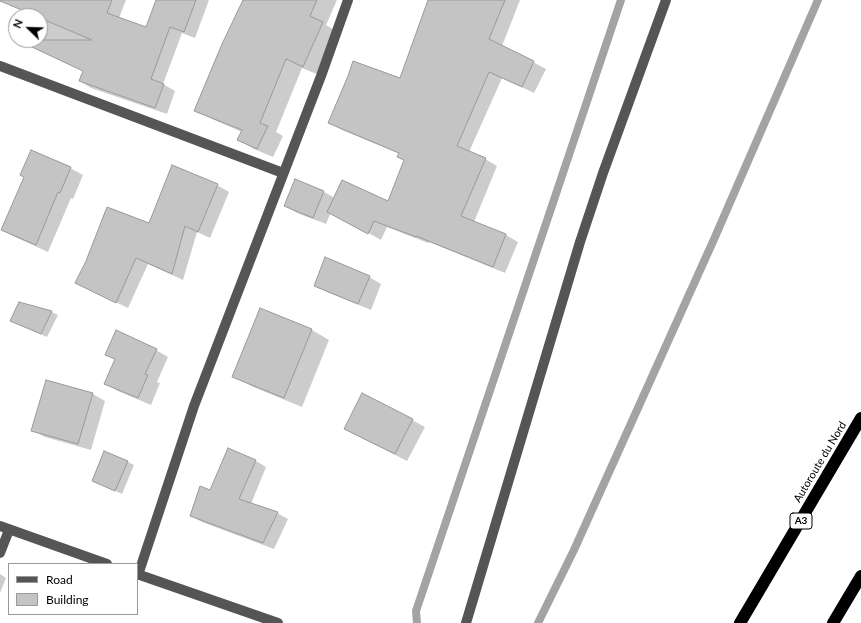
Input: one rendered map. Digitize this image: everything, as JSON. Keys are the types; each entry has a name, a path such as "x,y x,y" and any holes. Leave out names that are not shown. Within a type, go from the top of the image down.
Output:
{"highway":[{"name":"Autoroute du Nord","path":"740,623 861,418"},
{"path":"833,623 861,576"}],"street":[{"path":"278,623 138,575 194,406 321,76 348,0"},
{"path":"466,623 580,242 666,0"},
{"path":"0,66 283,173"},
{"path":"0,553 5,528 104,563"}],"building":[{"path":"112,0 107,13 146,27 156,0 196,0 184,32 170,27 151,79 164,84 155,108 79,81 83,71 34,48 48,48 48,40 92,40 48,21 48,8 17,8 0,1"},
{"path":"243,0 317,0 310,16 323,22 303,67 286,59 260,123 268,126 257,149 237,140 242,130 194,111 222,44"},
{"path":"428,0 505,0 489,39 534,61 522,87 489,72 457,146 486,158 461,216 506,234 493,267 374,221 368,234 327,212 342,180 388,201 404,160 397,157 399,153 328,123 353,61 400,78"},
{"path":"31,150 71,167 60,193 58,192 36,245 1,230 24,177 20,175"},
{"path":"172,165 218,184 198,232 185,226 172,274 136,258 116,303 75,283 86,261 107,207 149,223"},
{"path":"295,179 324,191 313,218 284,206"},
{"path":"325,257 370,276 358,304 314,286"},
{"path":"19,302 52,311 41,334 10,321"},
{"path":"260,308 312,329 284,398 232,377"},
{"path":"116,330 157,349 145,374 148,375 138,398 104,384 115,359 105,355"},
{"path":"46,380 93,393 78,444 31,431"},
{"path":"362,393 413,419 395,454 344,429"},
{"path":"228,448 256,460 239,499 278,512 263,543 190,516 200,486 210,490"},
{"path":"104,451 128,461 115,491 92,481"}],"waterway":[{"path":"417,623 416,611 621,0"},
{"path":"538,623 574,550 715,237 818,0"}]}
